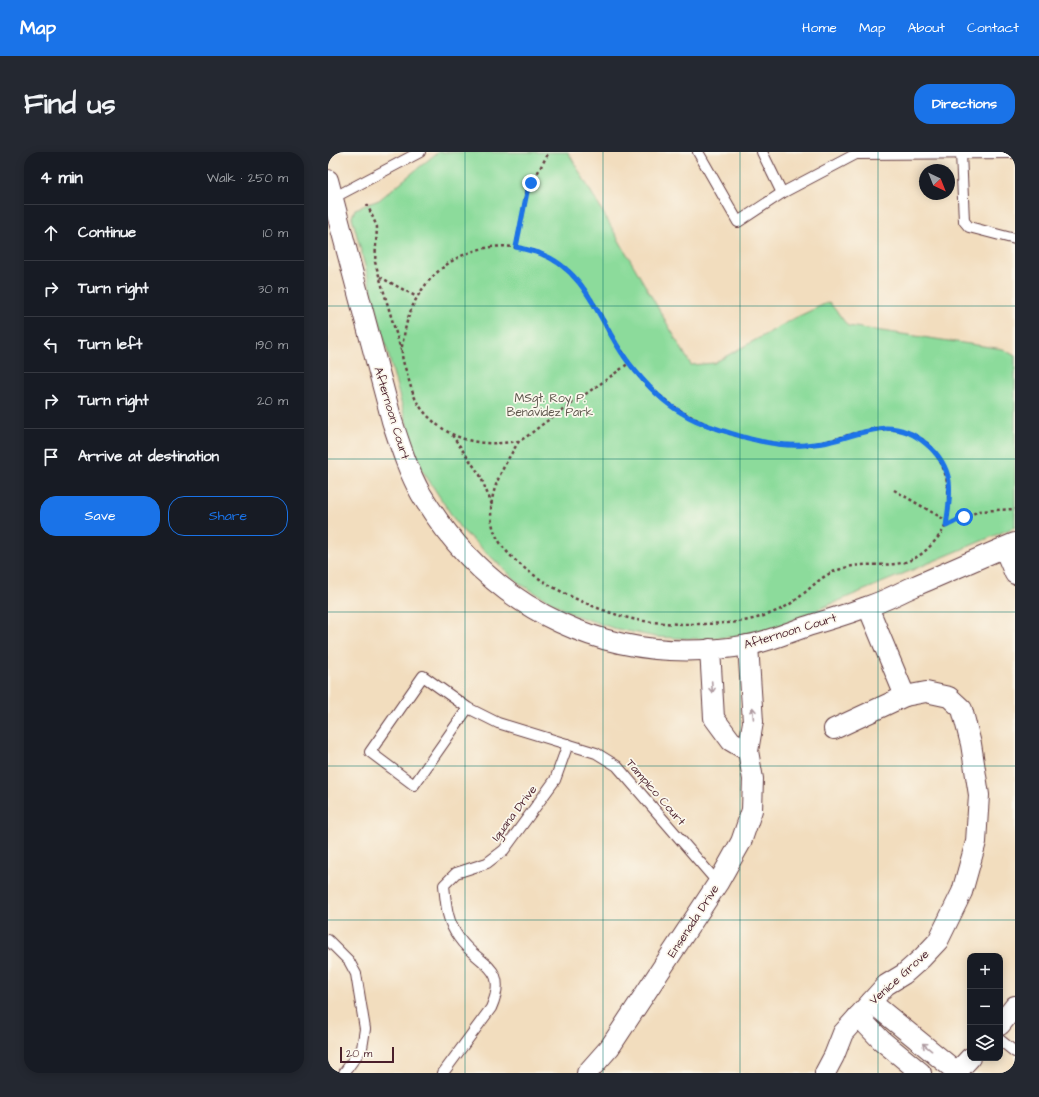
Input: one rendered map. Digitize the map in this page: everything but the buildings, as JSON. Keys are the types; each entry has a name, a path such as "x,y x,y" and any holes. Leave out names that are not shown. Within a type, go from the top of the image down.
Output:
{"street":[{"name":"Afternoon Court","path":"330,192 392,420 404,458 421,493 466,554 497,582 531,609 562,625 632,647 672,651 748,645 868,607 1009,545"},
{"path":"1009,545 1015,574"},
{"path":"868,607 905,696"},
{"name":"Ensenada Drive","path":"587,1073 610,1047 718,883 741,842 752,810 753,779 748,751 754,722 748,645"},
{"path":"710,648 714,718 731,741 748,751"},
{"name":"Venice Grove","path":"825,1073 834,1056 843,1033 886,985 904,974 938,941 962,892 976,842 979,795 971,744 962,709 949,697 926,692 905,696 834,729"},
{"path":"1003,1021 1015,1006"},
{"path":"864,1009 961,1068"},
{"path":"864,1009 881,1040 921,1073"}],"lane":[{"path":"330,192 420,152"},
{"path":"698,152 738,222 782,193 856,154 1015,153"},
{"path":"762,152 782,193"},
{"path":"961,153 964,221 969,227 1015,240"},
{"name":"Tampico Court","path":"468,708 414,785 370,752 423,676 468,708 498,723 596,753 617,766 718,883"},
{"name":"Iguana Drive","path":"444,1073 491,1008 496,997 498,982 491,969 459,939 447,915 444,886 456,872 487,863 504,850 555,780 568,744"},
{"path":"328,940 349,961 356,974 365,1029 362,1048 344,1073"},
{"path":"1003,1042 1015,1052"}],"path":[{"path":"516,247 527,192 549,152"},
{"path":"368,204 377,227 374,253 380,277 414,396 421,407 438,426 452,435 462,439 486,444 519,441"},
{"path":"402,353 408,314 428,279 442,266 478,249 499,246 516,247 540,254 558,263 576,278 601,315 629,363 660,396 682,413 739,436 773,444 802,445 828,442 860,432 887,428 906,431 924,442 941,459 948,481 946,526 926,551 909,561 883,566 851,565 836,570 822,576 795,601 762,616 739,622 664,623 632,619 590,605 566,594 543,581 517,563 506,550 493,527 492,505 495,486 506,460 519,441 629,363"},
{"path":"380,277 417,296"},
{"path":"452,435 480,476 492,505"},
{"path":"894,490 947,521"},
{"path":"946,526 979,512 1015,509"}],"green space":[{"name":"MSgt. Roy P. Benavidez Park","path":"438,152 568,152 691,365 714,363 795,318 829,302 848,326 1003,349 1015,356 1015,527 769,630 731,637 698,639 656,637 613,628 574,615 520,584 460,528 422,470 411,440 352,217 355,209 379,200"}],"route":[{"path":"531,183 527,192 516,247 540,254 558,263 576,278 587,291 629,363 660,396 682,413 711,426 739,436 773,444 802,445 828,442 860,432 887,428 906,431 924,442 941,459 948,481 949,501 946,526 964,517"}]}
